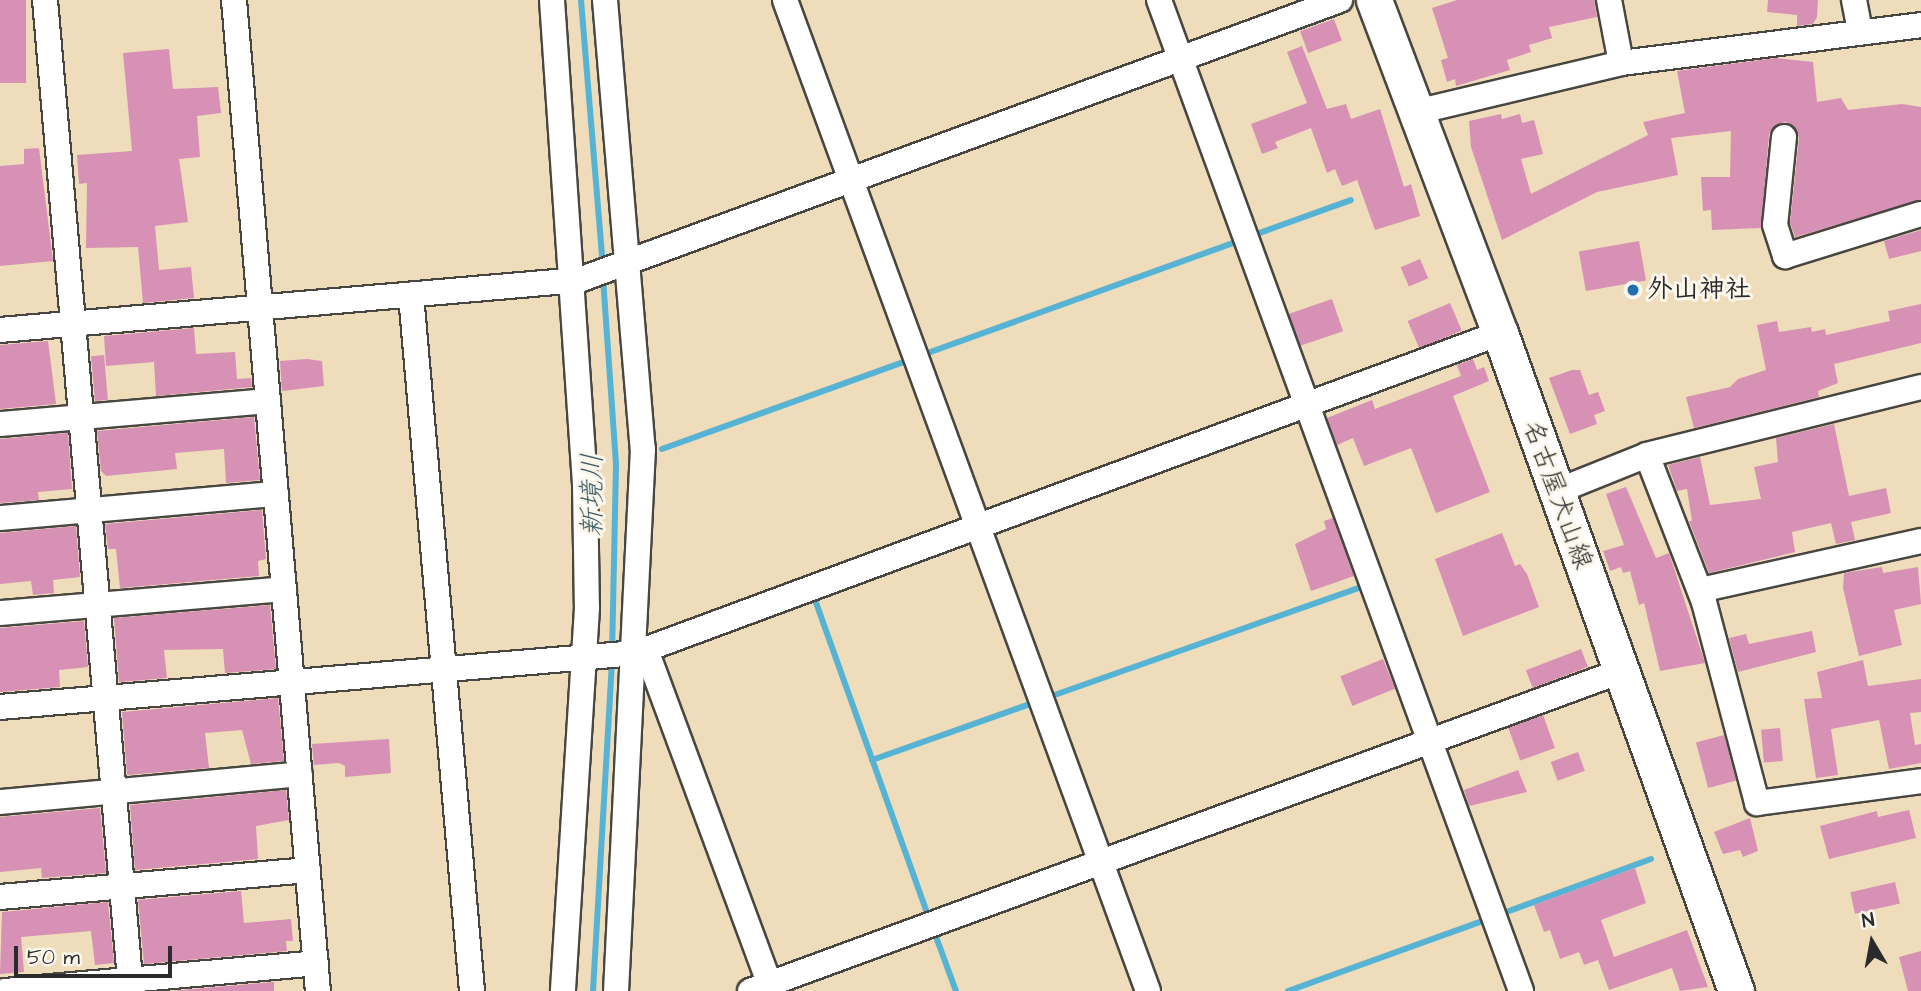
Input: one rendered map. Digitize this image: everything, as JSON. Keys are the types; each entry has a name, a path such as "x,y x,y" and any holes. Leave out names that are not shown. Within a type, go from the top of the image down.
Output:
{"main road":[{"name":"名古屋犬山線","path":"1374,0 1500,333 1736,991"}],"street":[{"path":"45,0 131,985"},
{"path":"234,0 318,991"},
{"path":"552,0 575,280 585,485 587,608 586,658 563,991"},
{"path":"605,0 624,266 643,449 637,652 616,991"},
{"path":"785,0 1147,991"},
{"path":"1159,0 1433,742 1521,991"},
{"path":"0,330 575,280 624,266 1340,0"},
{"path":"1609,0 1621,63"},
{"path":"1854,0 1860,32"},
{"path":"1416,112 1621,63 1921,25"},
{"path":"1784,137 1775,225 1784,256 1921,214"},
{"path":"411,295 472,991"},
{"path":"0,707 292,684 637,652 1500,333"},
{"path":"1555,492 1647,455 1921,387"},
{"path":"0,424 268,401"},
{"path":"1647,455 1700,590 1757,803 1920,783"},
{"path":"0,518 276,494"},
{"path":"1700,590 1921,541"},
{"path":"0,613 284,589"},
{"path":"637,652 764,989 1621,671"},
{"path":"0,802 299,774"},
{"path":"0,897 308,870"},
{"path":"5,991 131,985 316,963"}],"building":[{"path":"0,0 26,0 26,83 0,83"},
{"path":"1457,0 1594,0 1597,17 1549,27 1552,38 1529,45 1531,52 1507,60 1510,70 1456,86 1455,79 1447,82 1441,60 1448,58 1432,8"},
{"path":"1768,0 1818,0 1817,17 1813,24 1797,26 1797,15 1767,12"},
{"path":"1334,19 1342,41 1308,53 1300,31"},
{"path":"1302,46 1327,109 1346,104 1351,119 1380,109 1404,187 1411,184 1420,216 1375,230 1357,180 1342,186 1335,169 1327,173 1311,128 1275,142 1278,148 1262,154 1251,124 1307,103 1287,52"},
{"path":"169,49 173,89 218,87 221,113 197,116 200,157 179,159 188,222 155,226 159,270 191,267 194,298 143,303 138,247 86,248 87,183 79,184 77,155 132,151 123,53"},
{"path":"1775,58 1813,62 1817,102 1841,98 1848,110 1902,104 1921,107 1921,200 1795,237 1790,223 1799,138 1793,125 1785,122 1772,128 1769,135 1761,228 1712,230 1711,210 1703,211 1701,177 1730,177 1731,131 1671,138 1678,175 1597,192 1502,240 1471,147 1469,121 1501,114 1502,119 1520,114 1522,123 1534,120 1543,154 1521,159 1531,194 1648,135 1643,122 1685,113 1677,71"},
{"path":"39,148 53,261 0,266 0,166 24,164 24,149"},
{"path":"1921,230 1921,251 1889,259 1884,241"},
{"path":"1639,241 1646,280 1586,291 1579,252"},
{"path":"1420,259 1428,278 1409,287 1401,267"},
{"path":"1332,299 1343,331 1300,346 1289,314"},
{"path":"1450,303 1462,331 1419,349 1408,321"},
{"path":"1921,304 1921,343 1834,364 1838,383 1818,391 1819,397 1694,428 1686,397 1730,387 1738,379 1766,370 1757,325 1777,321 1779,332 1811,327 1812,332 1825,329 1826,335 1890,321 1888,311"},
{"path":"194,328 196,354 235,352 237,379 251,378 252,387 156,396 154,362 106,366 104,336"},
{"path":"48,341 56,404 0,409 0,345"},
{"path":"104,355 108,400 95,401 91,356"},
{"path":"1473,359 1477,370 1484,367 1489,381 1453,396 1490,492 1436,513 1411,448 1364,466 1353,438 1337,445 1327,418 1372,400 1375,409 1461,376 1457,365"},
{"path":"280,361 322,361 324,386 282,391"},
{"path":"1580,370 1589,395 1598,392 1605,411 1594,415 1597,424 1570,434 1549,378"},
{"path":"254,417 260,480 226,483 224,449 175,453 177,469 106,476 101,471 97,431"},
{"path":"1834,424 1849,496 1886,488 1891,513 1851,522 1855,540 1836,544 1831,523 1792,532 1795,552 1709,573 1689,521 1692,521 1687,489 1677,491 1668,465 1700,457 1710,505 1761,499 1754,467 1778,462 1776,438"},
{"path":"68,433 72,489 38,492 39,500 0,503 0,439"},
{"path":"1626,487 1656,558 1669,553 1705,663 1660,671 1644,603 1639,605 1630,571 1623,573 1621,567 1610,571 1603,551 1624,545 1606,494"},
{"path":"262,510 266,559 258,561 259,576 120,588 116,549 108,549 105,524"},
{"path":"1333,518 1354,576 1311,591 1295,544 1326,529 1324,521"},
{"path":"76,526 80,577 53,580 54,593 33,595 31,581 0,584 0,533"},
{"path":"1502,533 1515,566 1520,564 1527,574 1539,607 1463,636 1435,559"},
{"path":"1882,567 1883,573 1918,567 1921,604 1894,610 1902,645 1859,656 1843,588 1844,573"},
{"path":"270,605 276,669 225,673 223,649 164,650 167,678 119,682 114,618"},
{"path":"84,621 88,667 59,670 60,687 0,692 0,628"},
{"path":"1812,631 1816,652 1738,672 1729,638 1746,634 1749,644"},
{"path":"1581,649 1588,667 1533,688 1526,670"},
{"path":"1383,659 1395,689 1352,706 1340,676"},
{"path":"1863,660 1868,686 1921,679 1921,712 1910,713 1915,745 1921,744 1921,763 1889,769 1879,720 1831,729 1838,775 1816,778 1804,699 1822,698 1817,672"},
{"path":"278,698 284,761 251,764 242,730 205,733 209,768 127,775 122,712"},
{"path":"1543,715 1555,748 1520,761 1508,728"},
{"path":"1780,728 1783,761 1764,763 1761,730"},
{"path":"1724,735 1736,780 1708,788 1696,743"},
{"path":"389,739 391,773 345,777 345,766 339,763 314,765 312,744"},
{"path":"1578,752 1585,771 1558,781 1551,762"},
{"path":"1518,770 1527,792 1469,806 1464,790"},
{"path":"286,790 289,820 256,826 258,859 135,870 130,805"},
{"path":"100,808 106,873 42,878 41,868 0,872 0,817"},
{"path":"1909,810 1916,838 1829,859 1820,826 1877,811 1878,817"},
{"path":"1750,818 1758,851 1743,857 1740,850 1723,854 1714,832"},
{"path":"1635,868 1646,903 1601,920 1614,957 1687,930 1708,987 1680,991 1672,968 1609,990 1598,960 1584,965 1579,952 1560,959 1550,930 1544,932 1534,905"},
{"path":"1895,882 1900,903 1855,914 1850,892"},
{"path":"241,891 244,923 291,919 293,941 286,941 287,951 144,964 138,900"},
{"path":"108,902 114,963 95,965 91,931 21,937 24,972 0,974 2,912"},
{"path":"1921,951 1921,991 1908,991 1899,957"},
{"path":"274,982 274,991 171,991"}],"waterway":[{"name":"新境川","path":"581,0 603,267"},
{"path":"1251,236 1351,200"},
{"path":"922,355 1241,240"},
{"name":"新境川","path":"603,278 616,465 612,651"},
{"path":"662,449 912,359"},
{"path":"1046,698 1364,586"},
{"path":"814,597 928,916"},
{"name":"新境川","path":"593,991 612,662"},
{"path":"872,760 1036,702"},
{"path":"1498,915 1651,859"},
{"path":"1288,991 1488,919"},
{"path":"935,934 956,991"}],"place":[{"name":"外山神社","path":"1633,290"}]}
